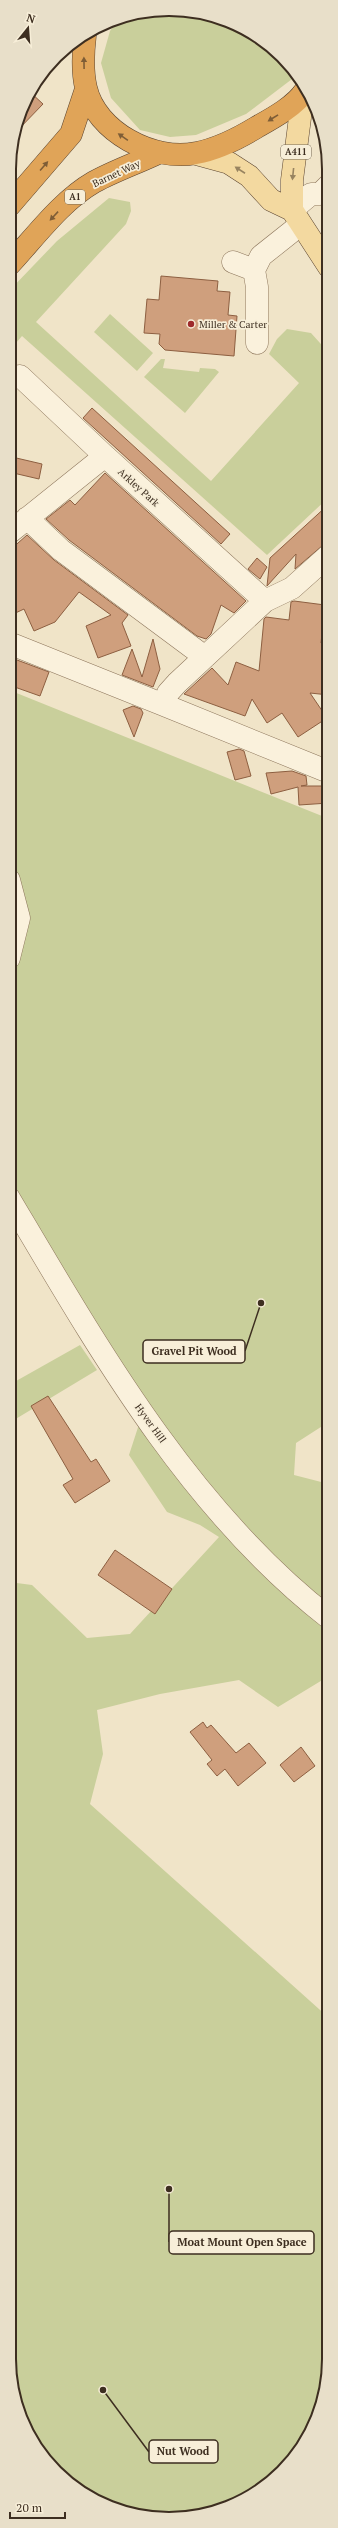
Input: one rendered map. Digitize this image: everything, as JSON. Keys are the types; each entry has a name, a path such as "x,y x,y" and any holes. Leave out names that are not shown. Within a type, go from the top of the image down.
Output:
{"highway":[{"path":"85,42 83,63 86,89 93,104 114,131 133,144 158,153 196,154 242,136 277,115 302,93"},
{"path":"16,198 71,134 86,89"},
{"name":"Barnet Way","path":"16,257 64,206 81,191 94,182 158,153"}],"main road":[{"name":"A411","path":"296,218 292,180 303,96"},
{"path":"196,154 229,162 250,176 271,200 296,218 322,257"}],"street":[{"path":"257,343 258,287 254,270 261,256 320,190"},
{"path":"233,262 254,270"},
{"name":"Arkley Park","path":"20,376 264,601"},
{"path":"16,527 105,456"},
{"path":"27,518 61,550 205,657"},
{"path":"164,705 168,693 177,683 264,601 292,588 322,561"},
{"path":"16,646 322,769"},
{"path":"16,907 19,918 16,930"},
{"name":"Hyver Hill","path":"16,1210 74,1307 152,1426 202,1491 258,1556 322,1612"}],"green space":[{"path":"179,16 209,21 246,36 270,54 292,79 246,114 196,135 170,137 140,130 111,98 101,63 110,31 113,27 120,24 149,17"},
{"path":"109,198 130,202 131,211 126,224 36,322 211,481 299,383 269,354 277,339 287,329 311,333 322,345 322,504 267,555 22,336 16,343 16,284 57,241"},
{"path":"110,314 153,353 137,371 94,332"},
{"path":"161,359 165,359 163,368 199,372 200,368 215,369 219,372 185,413 144,377"},
{"path":"16,693 322,816 322,1426 296,1443 294,1475 322,1482 322,1680 278,1707 239,1680 160,1694 97,1710 103,1754 90,1804 322,2012 322,2369 317,2399 302,2436 284,2460 270,2474 246,2492 228,2500 209,2507 179,2512 149,2511 120,2504 92,2492 68,2474 54,2460 36,2436 21,2399 16,2369 16,1583 32,1585 87,1638 130,1634 219,1537 200,1525 167,1512 129,1455 143,1412 16,1209"},
{"path":"80,1345 97,1370 16,1419 16,1381"}],"building":[{"path":"34,96 43,104 22,126"},
{"name":"Miller & Carter","path":"161,276 218,281 217,291 230,292 228,315 237,316 234,356 165,350 159,344 160,334 144,333 147,299 159,300"},
{"path":"92,408 230,534 221,544 83,418"},
{"path":"16,458 42,464 39,479 16,474"},
{"path":"105,473 246,601 234,613 221,605 211,634 206,639 197,636 69,540 46,519 70,500 75,505"},
{"path":"322,510 322,546 295,569 296,554 267,586 270,558"},
{"path":"27,535 54,560 128,615 122,623 131,646 98,658 86,626 111,615 79,592 55,622 34,631 24,609 16,613 16,545"},
{"path":"257,558 267,567 260,579 248,569"},
{"path":"294,601 322,605 322,694 310,693 322,711 322,721 298,737 282,713 267,723 252,699 245,716 184,694 212,668 228,685 236,662 259,671 264,619 266,617 289,620 291,602"},
{"path":"153,639 160,669 153,687 122,675 132,649 142,677"},
{"path":"16,660 49,672 40,696 16,687"},
{"path":"133,706 141,709 143,713 134,737 123,710"},
{"path":"239,749 244,751 251,776 235,780 227,752"},
{"path":"292,771 306,776 307,785 301,786 322,786 322,803 299,805 298,787 271,794 266,773"},
{"path":"48,1396 91,1462 96,1459 110,1481 75,1503 63,1485 73,1479 31,1406"},
{"path":"115,1550 172,1589 155,1614 98,1575"},
{"path":"203,1722 207,1728 211,1725 236,1753 249,1743 266,1763 238,1786 225,1769 217,1776 207,1764 212,1760 190,1732"},
{"path":"301,1747 315,1766 294,1782 280,1765"}],"place":[{"name":"Miller & Carter","path":"191,324"},
{"name":"Gravel Pit Wood","path":"261,1303"},
{"name":"Moat Mount Open Space","path":"169,2189"},
{"name":"Nut Wood","path":"103,2390"}]}
